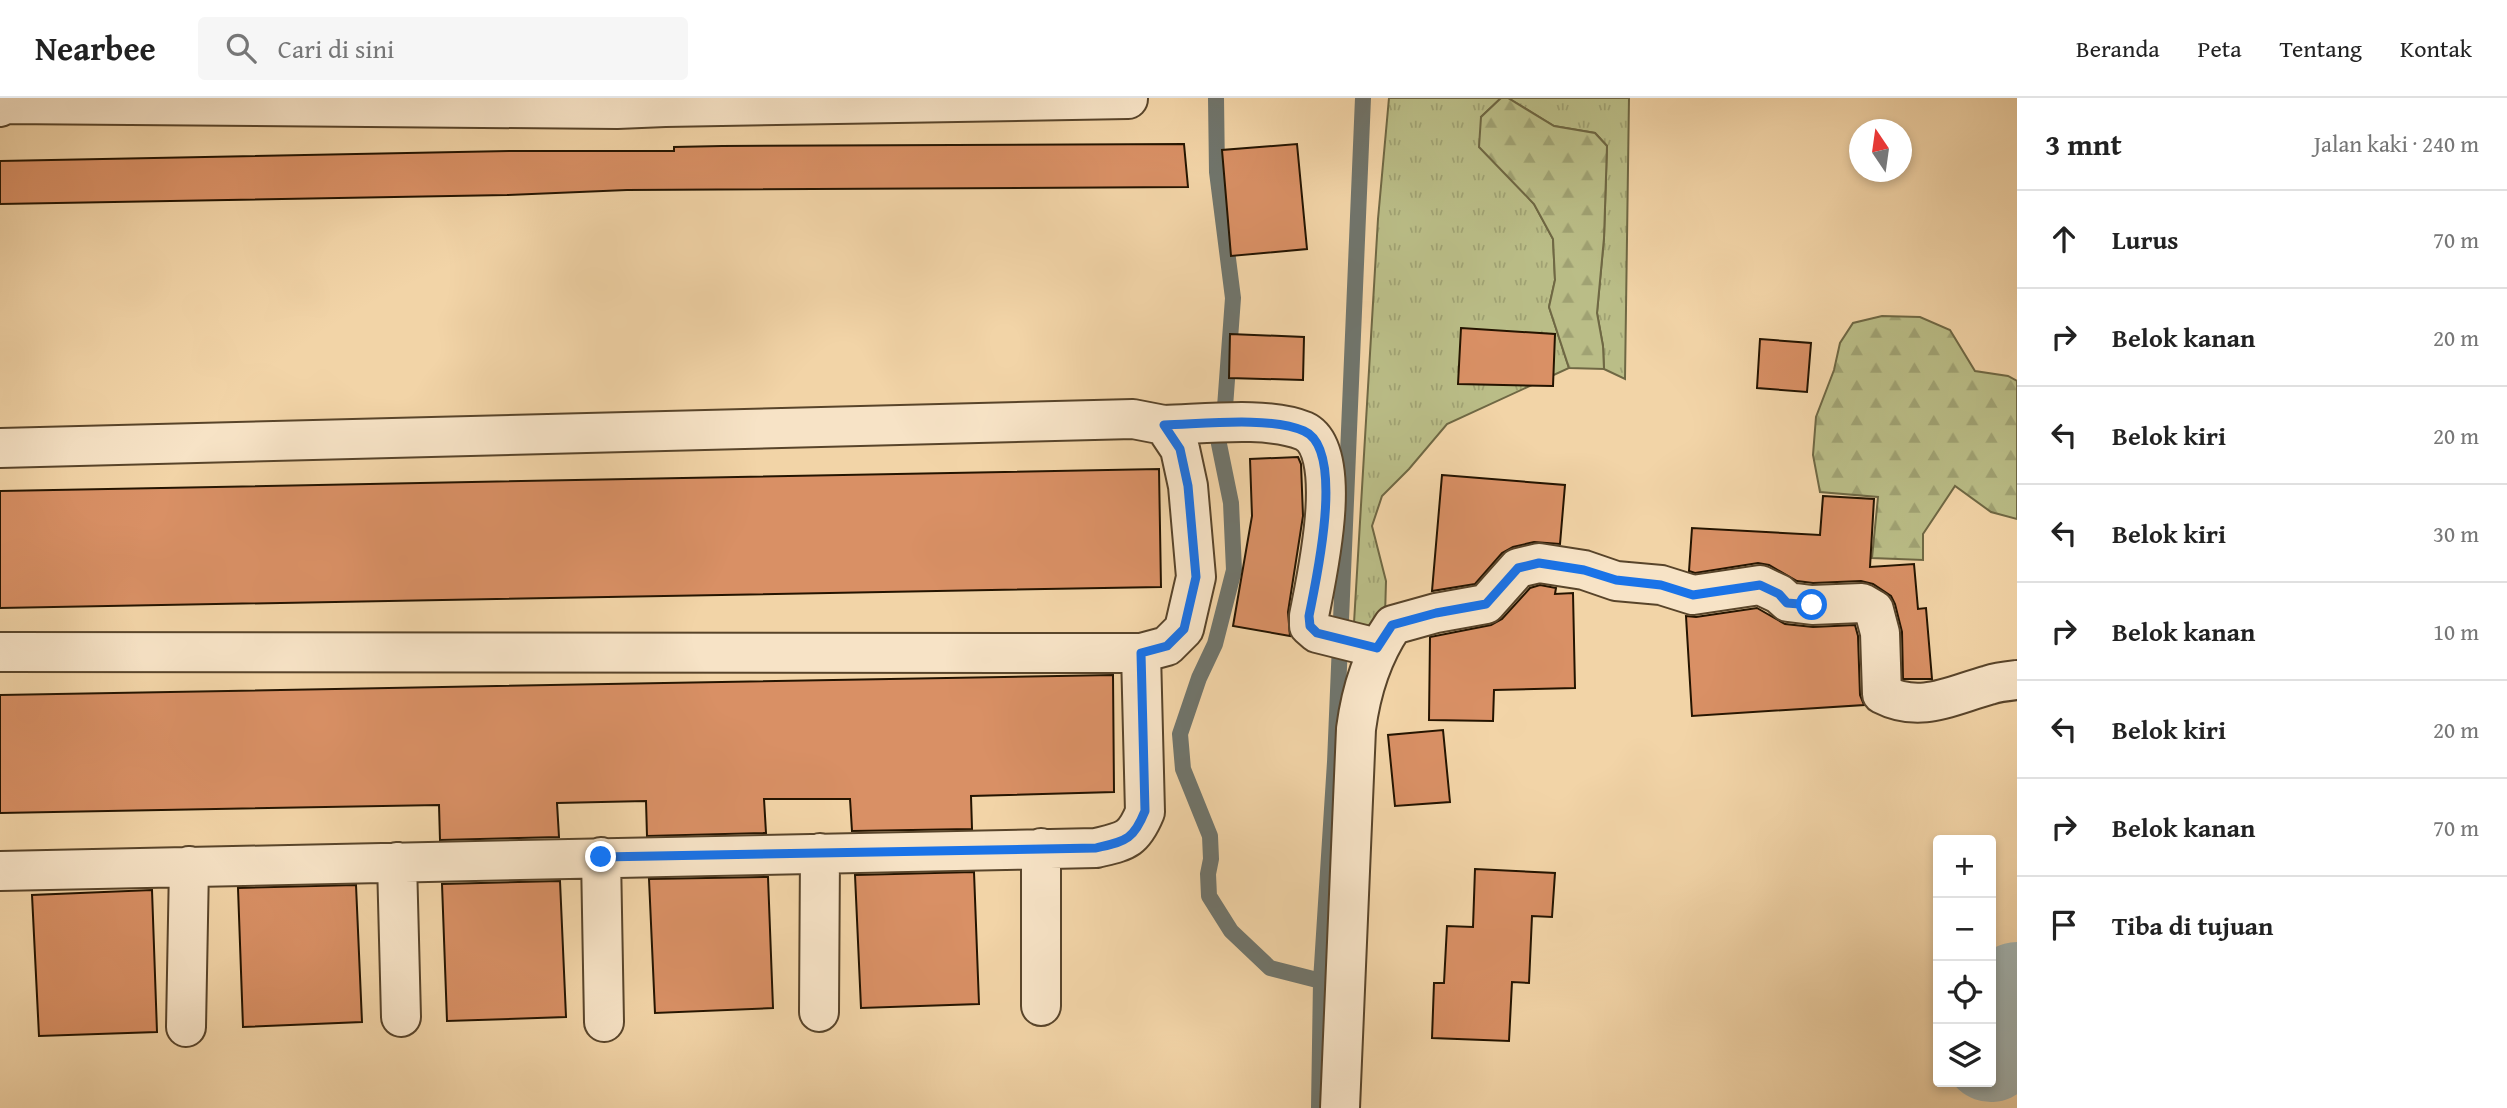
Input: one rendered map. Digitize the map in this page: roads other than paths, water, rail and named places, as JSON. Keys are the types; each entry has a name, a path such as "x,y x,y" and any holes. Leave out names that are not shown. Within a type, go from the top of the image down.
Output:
{"street":[{"path":"0,107 5,104 617,109 665,103 1128,99"},
{"path":"0,448 1133,419 1164,425 1273,423 1306,432 1323,452 1324,539 1309,616 1310,626 1317,633 1372,647"},
{"path":"0,652 1141,653 1167,646 1184,629 1196,577 1188,486 1180,449 1164,425"},
{"path":"1340,1108 1359,701 1372,647 1392,625 1436,613 1486,604 1518,568 1539,563 1584,570 1616,580 1661,585 1693,595 1760,585 1779,594 1787,603 1862,603 1874,610 1880,633 1882,694 1895,701 1930,703 1989,685 2017,680"},
{"path":"0,871 1096,848 1123,841 1138,830 1145,811 1141,653"},
{"path":"1041,848 1041,1006"},
{"path":"819,1012 820,853"},
{"path":"601,857 604,1022"},
{"path":"397,862 401,1017"},
{"path":"186,1027 189,866"}],"waterway":[{"path":"1216,98 1217,172 1233,298 1225,407"},
{"path":"1319,1108 1321,981 1335,762 1363,98"},
{"path":"1219,444 1231,503 1234,570 1215,644 1199,678 1180,734 1183,769 1210,836 1209,896 1231,931 1270,968 1321,981"},
{"path":"1996,1040 2017,990"}]}
